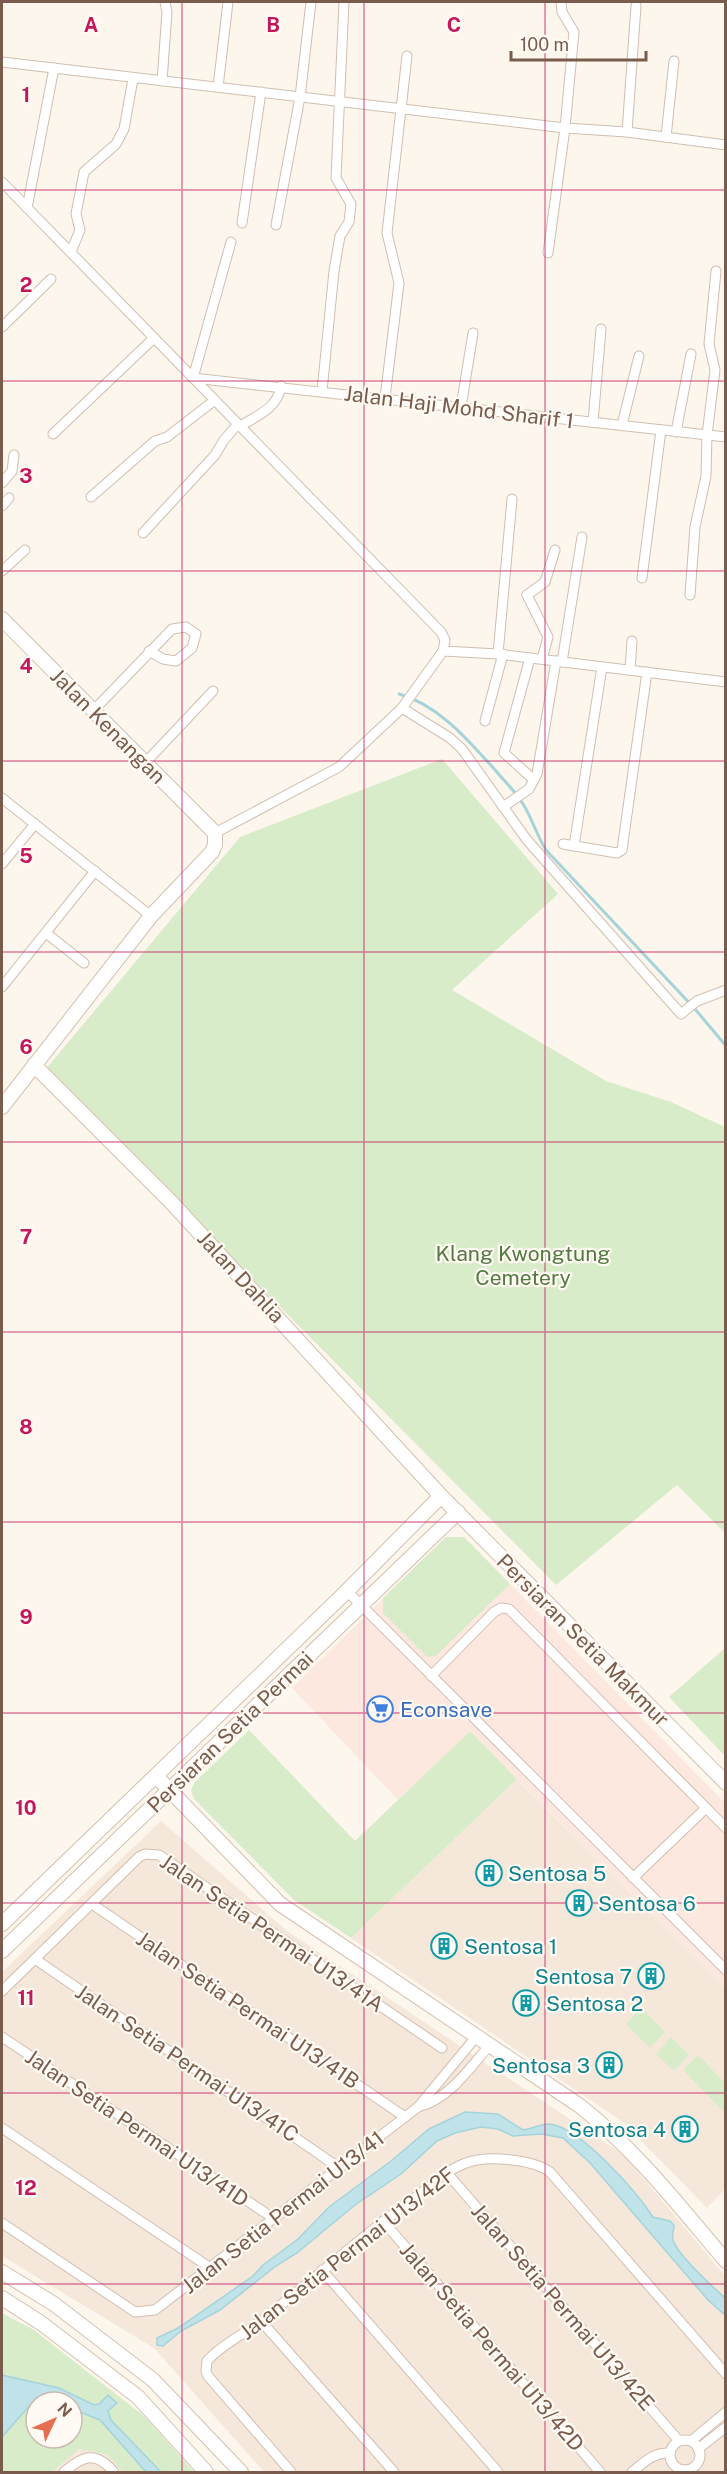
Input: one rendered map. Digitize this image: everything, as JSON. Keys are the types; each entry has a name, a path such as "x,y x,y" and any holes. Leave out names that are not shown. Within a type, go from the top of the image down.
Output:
{"street":[{"path":"162,81 167,12 165,2"},
{"path":"218,87 228,2"},
{"path":"276,225 300,97 311,2"},
{"path":"322,391 334,271 340,236 349,222 351,204 336,178 344,2"},
{"path":"548,253 565,128 574,33 562,12 561,2"},
{"path":"627,132 636,6"},
{"path":"385,398 399,283 387,233 407,56"},
{"path":"666,137 674,61"},
{"path":"2,62 565,128 627,132 726,144"},
{"path":"27,208 54,68"},
{"path":"71,252 80,230 76,214 84,172 116,144 124,129 133,79"},
{"path":"242,223 261,92"},
{"path":"2,183 441,632 445,640 443,651 407,701 339,767 215,833 212,852 151,916 2,1107"},
{"path":"193,378 231,242"},
{"path":"690,595 695,527 706,476 707,435 715,370 709,344 716,271"},
{"path":"2,327 51,279"},
{"path":"593,422 602,329"},
{"path":"461,407 473,333"},
{"path":"53,434 154,338"},
{"path":"676,432 691,354"},
{"path":"622,425 639,356"},
{"name":"Jalan Haji Mohd Sharif 1","path":"193,378 726,437"},
{"path":"143,533 215,455 224,440 239,425 265,411 275,402 281,386"},
{"path":"91,497 155,441 167,437 215,400"},
{"path":"642,578 662,430"},
{"path":"2,483 12,471 14,455"},
{"path":"2,506 9,498"},
{"path":"485,721 501,654 512,499"},
{"path":"503,807 529,789 537,771 582,537"},
{"path":"2,571 25,550"},
{"path":"542,659 548,637 527,595 531,590 544,584 550,572 555,550"},
{"name":"Jalan Kenangan","path":"2,619 92,712 215,833"},
{"path":"92,712 149,651 172,629 186,627 192,629 196,634 192,648 176,661 163,659 149,651"},
{"path":"630,670 632,641"},
{"path":"443,651 501,654 726,682"},
{"path":"530,658 504,753 534,780"},
{"path":"574,846 602,667"},
{"path":"563,844 617,853 622,850 647,672"},
{"path":"145,763 213,691"},
{"path":"407,701 462,749 542,857 681,1014 697,1001 726,990"},
{"path":"2,798 151,916"},
{"path":"2,864 34,824"},
{"path":"2,987 94,871"},
{"path":"45,933 84,963"},
{"name":"Jalan Dahlia","path":"34,1065 172,1203 441,1496"},
{"name":"Persiaran Setia Makmur","path":"441,1496 726,1783"},
{"name":"Persiaran Setia Permai","path":"2,1924 441,1496"},
{"name":"Persiaran Setia Permai","path":"2,1951 458,1512"},
{"path":"346,1591 726,1970"},
{"path":"431,1676 494,1612 501,1608 509,1609 726,1828"},
{"path":"156,1776 280,1904 580,2106 606,2127 634,2154 726,2261"},
{"path":"633,1878 706,1808"},
{"name":"Jalan Setia Permai U13/41A","path":"2,1991 140,1857 145,1854 159,1855 442,2048"},
{"name":"Jalan Setia Permai U13/41B","path":"92,1904 405,2117"},
{"name":"Jalan Setia Permai U13/41C","path":"35,1959 338,2167"},
{"name":"Jalan Setia Permai U13/41D","path":"2,2037 273,2218"},
{"name":"Jalan Setia Permai U13/41","path":"2,2223 135,2312 145,2313 164,2305 338,2167 418,2107 476,2037"},
{"name":"Jalan Setia Permai U13/41","path":"418,2107 429,2104 459,2082 489,2046"},
{"path":"2,2128 209,2268"},
{"name":"Jalan Setia Permai U13/42F","path":"291,2472 208,2376 206,2366 211,2357 261,2321 383,2221 447,2173 475,2160 526,2160 540,2165 549,2172 726,2374"},
{"name":"Jalan Setia Permai U13/42E","path":"447,2173 678,2441"},
{"name":"Jalan Setia Permai U13/42D","path":"383,2221 600,2472"},
{"path":"322,2270 498,2472"},
{"path":"2,2272 54,2304 153,2380 241,2472"},
{"path":"2,2298 41,2323 138,2397 206,2472"},
{"path":"261,2321 394,2472"},
{"path":"691,2441 698,2449 699,2458 690,2470 675,2467 670,2454 672,2446 678,2441 691,2441 726,2412"},
{"path":"698,2449 726,2427"},
{"path":"632,2472 653,2455 670,2454"},
{"path":"64,2472 79,2459 89,2458 106,2463 114,2472"}],"shaded area":[{"path":"446,1537 464,1537 725,1803 725,1989 470,1731 398,1800 292,1688"},
{"path":"517,1779 725,1989 725,2189 707,2208 623,2122 351,1938"},
{"path":"161,1821 287,1931 624,2155 725,2276 725,2472 264,2472 154,2348 2,2256 2,1972"},
{"path":"78,2450 84,2450 106,2454 123,2472 52,2472"}],"green space":[{"name":"Klang Kwongtung Cemetery","path":"442,759 558,894 452,990 606,1081 671,1102 725,1127 725,1533 677,1485 556,1585 45,1070 240,837"},
{"path":"446,1537 464,1537 510,1584 436,1656 427,1657 383,1613 383,1598"},
{"path":"725,1648 725,1756 669,1697"},
{"path":"249,1730 355,1841 470,1731 517,1779 351,1938 294,1900 194,1799 191,1790 195,1782"},
{"path":"641,2008 665,2032 650,2048 626,2024"},
{"path":"671,2037 689,2055 674,2071 656,2054"},
{"path":"698,2055 725,2083 725,2113 683,2070"},
{"path":"2,2313 34,2330 144,2416 194,2472 123,2472 106,2454 84,2450 84,2390 24,2390 24,2450 78,2450 52,2472 2,2472"}],"water":[{"path":"465,2112 498,2114 523,2130 550,2124 563,2128 592,2148 621,2177 653,2217 670,2221 674,2225 673,2238 676,2247 725,2298 725,2315 708,2300 590,2163 563,2138 541,2134 513,2136 498,2129 481,2127 455,2133 437,2141 401,2174 355,2205 297,2253 276,2266 220,2310 181,2331 163,2346 157,2345 157,2338 178,2328 253,2276 263,2265 298,2239 329,2207 391,2161 429,2129"},
{"path":"2,2375 63,2390 24,2390 24,2412 2,2437"},
{"path":"108,2395 117,2403 108,2411 111,2420 161,2472 146,2472 100,2420 84,2414 84,2400 94,2405 99,2404"}],"waterway":[{"path":"399,694 414,699 440,715 475,748 520,800 546,850 695,1009 726,1046"}],"place":[{"name":"Econsave","path":"380,1709"},
{"name":"Sentosa 5","path":"489,1873"},
{"name":"Sentosa 6","path":"579,1903"},
{"name":"Sentosa 1","path":"444,1946"},
{"name":"Sentosa 7","path":"651,1976"},
{"name":"Sentosa 2","path":"526,2003"},
{"name":"Sentosa 3","path":"609,2065"},
{"name":"Sentosa 4","path":"685,2129"}]}
